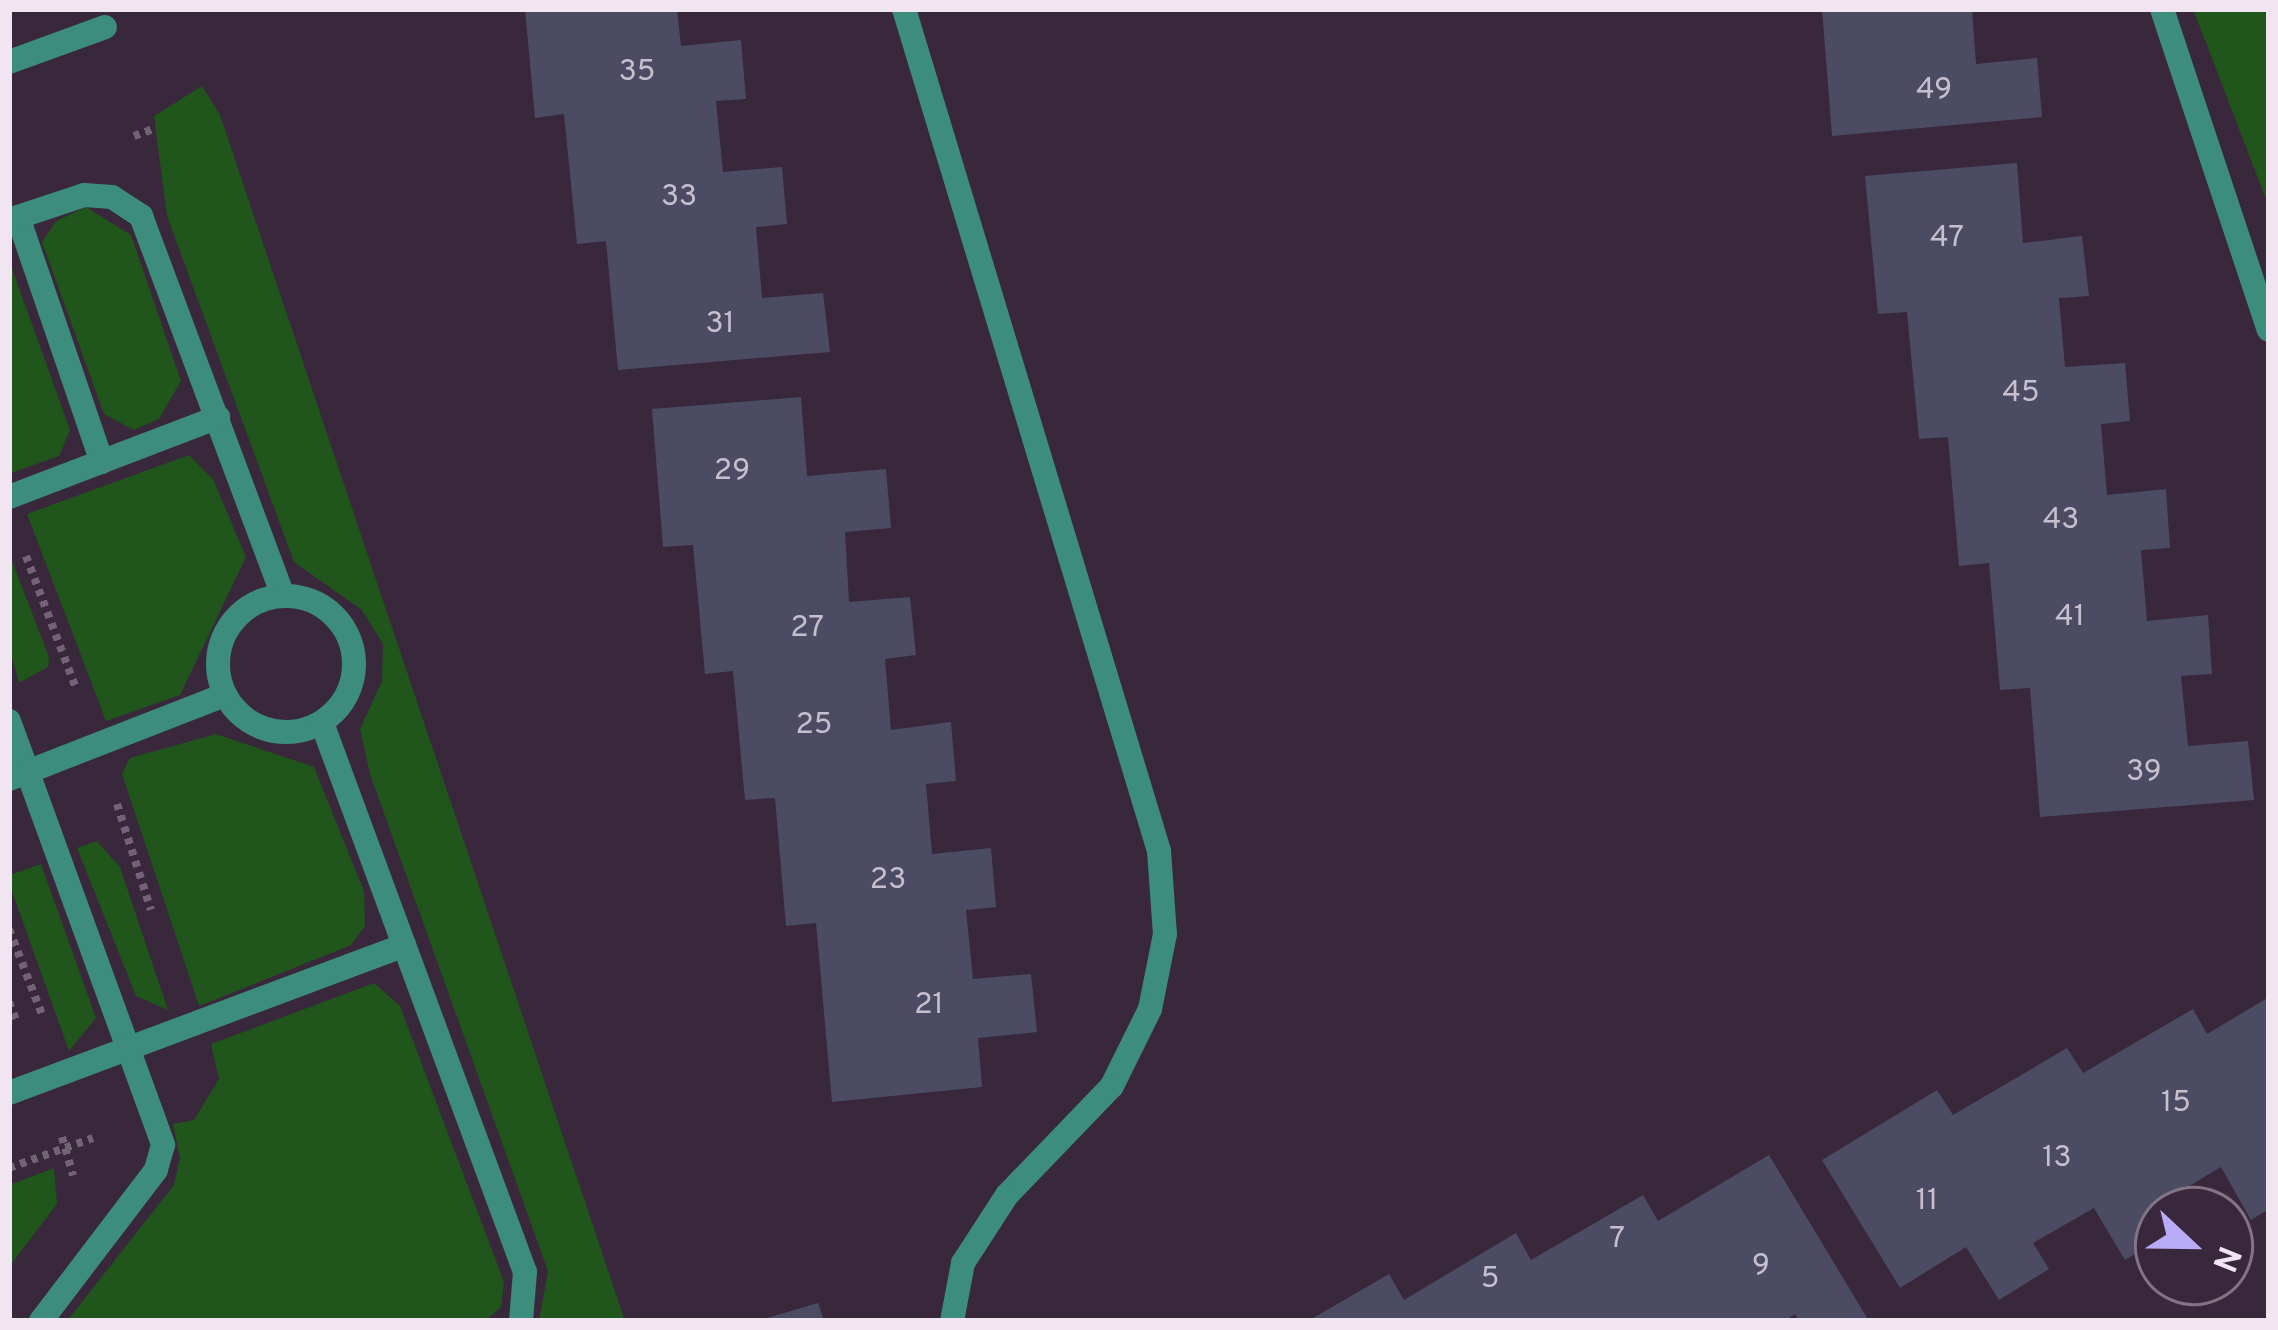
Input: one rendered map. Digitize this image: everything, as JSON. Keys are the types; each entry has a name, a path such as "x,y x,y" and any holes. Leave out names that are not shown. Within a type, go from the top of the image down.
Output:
{"street":[{"path":"904,9 1159,850 1165,934 1150,1009 1112,1086 1007,1195 963,1263 952,1321"},
{"path":"2162,9 2269,330"},
{"path":"9,62 105,27"},
{"path":"102,462 14,219 84,195 112,197 141,216 282,594"},
{"path":"9,497 218,417"},
{"path":"282,594 325,608 352,644 351,689 322,723 301,732 256,727 225,694 218,674 227,629 241,612 282,594"},
{"path":"18,776 225,694"},
{"path":"9,721 18,776 164,1144 156,1171 41,1321"},
{"path":"322,723 525,1272 521,1321"},
{"path":"9,1093 404,945"}],"path":[{"path":"19,536 79,694"},
{"path":"110,781 156,926"},
{"path":"9,929 50,1037"},
{"path":"9,1002 66,1148 76,1195"},
{"path":"9,1168 106,1134"}],"green space":[{"path":"2193,9 2269,9 2269,207"},
{"path":"202,86 220,115 625,1321 539,1321 548,1271 370,774 360,729 382,681 383,644 362,610 294,562 167,216 154,116"},
{"path":"86,207 131,235 181,381 159,419 134,430 104,414 42,242 56,221"},
{"path":"9,260 70,430 59,456 11,473"},
{"path":"189,455 213,479 246,557 180,695 106,721 27,514"},
{"path":"9,553 49,657 48,667 19,683 9,647"},
{"path":"216,734 314,767 364,891 365,926 351,945 199,1006 122,774 130,758"},
{"path":"97,841 120,867 168,1010 136,996 77,848"},
{"path":"41,864 96,1018 69,1051 9,883 10,875"},
{"path":"374,983 400,1006 504,1282 501,1307 485,1321 67,1321 174,1185 180,1158 173,1124 194,1120 219,1079 211,1044"},
{"path":"54,1168 57,1204 9,1267 9,1185"}],"building":[{"path":"525,9 677,9 681,46 741,40 746,99 716,101 723,172 782,167 787,224 756,227 762,298 823,293 830,352 618,370 606,241 577,244 564,114 535,118"},
{"path":"1822,9 1972,9 1976,64 2037,58 2042,117 1832,136"},
{"path":"2017,163 2023,243 2082,236 2089,296 2059,298 2065,367 2125,363 2130,421 2101,424 2107,495 2166,489 2170,548 2141,550 2147,621 2208,615 2212,674 2181,676 2188,746 2248,741 2254,800 2040,817 2030,688 2000,690 1989,563 1959,566 1948,437 1919,439 1907,312 1878,314 1865,176"},
{"path":"801,397 807,476 886,469 891,528 845,532 849,602 910,597 916,655 885,659 891,730 951,722 956,781 926,784 932,854 991,848 996,907 966,910 973,979 1031,974 1037,1032 978,1038 982,1087 832,1102 816,923 786,926 775,798 745,800 733,671 705,674 693,545 663,547 652,409"},
{"path":"2269,997 2269,1209 2254,1218 2254,1186 2232,1186 2221,1167 2189,1186 2134,1186 2134,1255 2125,1260 2094,1208 2033,1243 2049,1269 1999,1300 1966,1247 1900,1288 1822,1160 1937,1090 1953,1115 2067,1048 2083,1073 2193,1009 2207,1034"},
{"path":"1769,1155 1869,1321 1799,1321 1795,1314 1784,1321 1308,1321 1389,1274 1404,1300 1516,1233 1531,1260 1643,1195 1658,1221"},
{"path":"818,1303 824,1321 760,1321 760,1320"}]}
